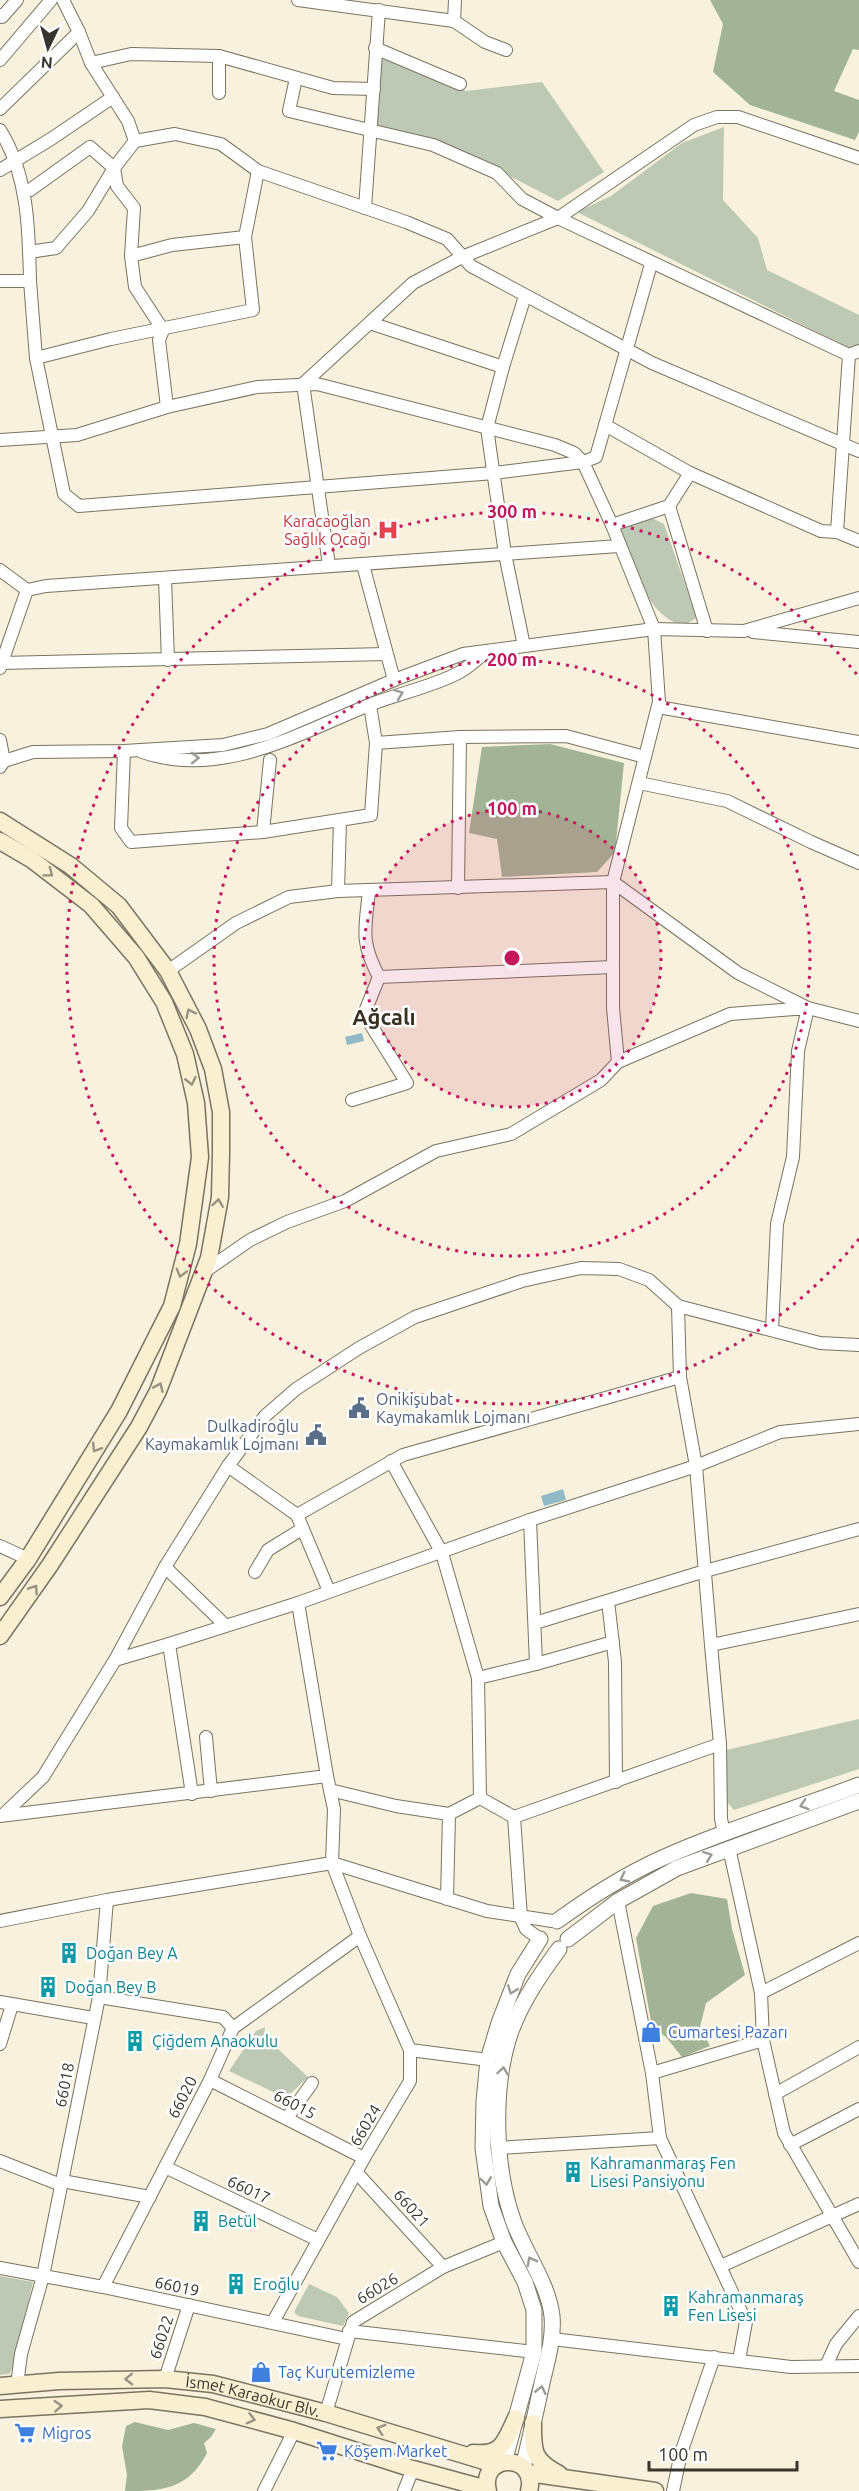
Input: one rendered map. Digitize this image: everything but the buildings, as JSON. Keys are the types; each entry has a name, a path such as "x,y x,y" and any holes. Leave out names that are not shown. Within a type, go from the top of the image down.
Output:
{"main road":[{"path":"0,821 71,866 119,906 168,971 198,1029 213,1069 221,1112 220,1197 209,1258 158,1391 139,1427 25,1603 0,1636"},
{"path":"0,842 31,860 91,905 136,957 164,1002 185,1054 196,1103 200,1157 189,1244 172,1306 119,1411 28,1559 0,1597"},
{"name":"İsmet Karaokur Blv.","path":"0,2386 59,2380 165,2379 213,2384 326,2413 451,2451 500,2463 511,2462 526,2470 656,2491"},
{"name":"İsmet Karaokur Blv.","path":"0,2409 149,2400 205,2407 294,2431 487,2490"},
{"path":"451,2451 482,2454 493,2452 503,2446 516,2418"},
{"path":"533,2423 533,2448 537,2458 543,2466 571,2479"},
{"path":"487,2490 488,2475 500,2463"},
{"path":"526,2470 530,2480 529,2491"},
{"path":"442,2477 463,2491"}],"street":[{"path":"0,15 2,17 17,0"},
{"path":"0,60 51,0"},
{"path":"63,0 80,32 91,63 128,121 135,141"},
{"path":"298,0 454,21 485,42 506,51"},
{"path":"454,21 455,0"},
{"path":"365,208 379,10"},
{"path":"0,109 80,32"},
{"path":"375,48 460,84"},
{"path":"91,63 131,54 219,56 333,88 374,90"},
{"path":"219,56 219,93"},
{"path":"296,78 289,111 433,145 497,172 522,199 558,218 651,264 854,353 842,446 837,532"},
{"path":"0,170 113,97"},
{"path":"303,384 413,284 462,258 558,218 694,125 717,117 738,117 859,158"},
{"path":"0,130 9,145 23,190 36,358 52,438 64,494 79,506 494,473 583,462 596,457 651,264"},
{"path":"29,252 56,248 88,211 114,168 135,141 175,134 221,144 258,171 447,239 471,266 652,363 842,446 859,451"},
{"path":"23,190 30,190 90,147 114,168 117,186 134,208 131,256 135,287 163,330"},
{"path":"36,358 111,339 253,310 244,237 258,171"},
{"path":"131,256 172,245 244,237"},
{"path":"0,281 30,281"},
{"path":"524,646 505,554 488,428 503,367 525,296"},
{"path":"370,323 503,367"},
{"path":"163,330 159,340 167,407"},
{"path":"303,384 329,565"},
{"path":"0,440 77,435 167,407 257,387 317,384 555,445 573,453 583,462 612,525 654,629 658,707 613,882 613,1008 618,1062"},
{"path":"605,425 690,473 821,531 837,532 859,541"},
{"path":"612,525 669,506 690,473"},
{"path":"669,506 707,631"},
{"path":"0,570 27,590 46,586 619,546"},
{"path":"363,565 394,680"},
{"path":"165,579 168,660"},
{"path":"27,590 1,665 386,654"},
{"path":"744,631 859,598"},
{"path":"0,740 2,764 33,752 124,751 223,745 268,734 394,680 463,654 486,653 654,629 744,631 859,642"},
{"path":"138,750 163,759 221,758 255,752 303,735 370,705 460,672 486,653"},
{"path":"124,751 121,828 131,842 263,832 371,815 376,743 370,705"},
{"path":"658,707 859,742"},
{"path":"376,743 460,737 566,736 645,757"},
{"path":"458,888 460,737"},
{"path":"263,832 270,760"},
{"path":"639,783 727,801 859,863"},
{"path":"338,891 340,820"},
{"path":"168,971 236,923 289,897 338,891 613,882 738,973 808,1008 859,1022"},
{"path":"352,1100 407,1083 364,1014 379,977 368,956 364,940 369,891"},
{"path":"379,977 614,967"},
{"path":"204,1272 250,1240 287,1222 345,1201 436,1151 511,1134 601,1080 618,1062 730,1014 808,1008"},
{"path":"772,1330 777,1224 794,1157 798,1051 808,1008"},
{"path":"2,1815 43,1778 115,1660 165,1567 228,1466 265,1416 296,1389 359,1348 415,1317 522,1281 580,1268 619,1269 649,1280 678,1305 820,1343 859,1345"},
{"path":"678,1305 680,1377 696,1466 720,1744 721,1819 761,1993 763,2040 784,2133 859,2262"},
{"path":"297,1515 403,1455 680,1377"},
{"path":"115,1660 298,1603 530,1520 696,1466 780,1432 859,1424"},
{"path":"391,1461 442,1553 478,1678 480,1798"},
{"path":"228,1466 297,1515 329,1591"},
{"path":"530,1520 536,1664"},
{"path":"255,1572 268,1550 302,1529"},
{"path":"535,1623 705,1571 859,1529"},
{"path":"0,1546 28,1559"},
{"path":"165,1567 225,1625"},
{"path":"608,1601 617,1714 616,1782"},
{"path":"298,1603 334,1809 332,1863"},
{"path":"711,1645 859,1614"},
{"path":"478,1678 613,1642"},
{"path":"169,1644 192,1794"},
{"path":"206,1737 211,1791"},
{"path":"480,1798 514,1816 720,1744"},
{"path":"2,1815 327,1776"},
{"path":"526,2470 533,2423 552,2339 552,2315 547,2297 512,2218 500,2169 498,2109 504,2063 511,2033 533,1985 564,1944 618,1901 727,1841 859,1785"},
{"path":"330,1790 396,1806 449,1814 480,1798"},
{"path":"500,2463 516,2418 534,2352 534,2310 525,2282 504,2242 491,2206 486,2181 484,2101 488,2060 518,1974 540,1939 541,1929 605,1887 659,1859 859,1801"},
{"path":"447,1899 449,1814"},
{"path":"514,1816 521,1918 526,1929 549,1949 564,1944"},
{"path":"0,1921 107,1900 332,1863 487,1911 521,1918 554,1921 565,1926 564,1944"},
{"name":"66024","path":"273,2322 364,2158 410,2081 410,2050 360,1936 332,1863"},
{"name":"66018","path":"17,2385 21,2354 43,2276 99,1997 107,1900"},
{"path":"618,1901 652,2073 660,2138 746,2322 739,2360"},
{"path":"99,1997 222,2017 233,2028 360,1936"},
{"path":"761,1993 859,1943"},
{"path":"0,2044 6,2003 93,2018"},
{"name":"66020","path":"103,2287 210,2080 233,2028"},
{"path":"652,2073 763,2040"},
{"path":"775,2094 859,2047"},
{"path":"410,2050 488,2060"},
{"name":"66015","path":"210,2080 364,2158"},
{"path":"287,2118 312,2082"},
{"path":"790,2145 859,2109"},
{"path":"498,2148 660,2138"},
{"path":"0,2160 61,2183 150,2197"},
{"name":"66017","path":"165,2168 318,2240"},
{"name":"66021","path":"357,2172 443,2267"},
{"path":"721,2266 859,2204"},
{"name":"66026","path":"348,2335 353,2322 443,2267 504,2242"},
{"name":"66019","path":"0,2268 348,2335 534,2352"},
{"name":"66022","path":"165,2379 189,2306"},
{"path":"826,2366 836,2344 859,2316"},
{"path":"326,2413 348,2335"},
{"path":"552,2339 791,2367 859,2366"},
{"path":"673,2491 681,2452 714,2357"},
{"path":"264,2491 294,2431"},
{"path":"404,2491 413,2469"}],"green space":[{"path":"710,0 859,0 859,50 853,49 834,91 859,100 859,132 855,140 750,105 713,72 723,24"},
{"path":"380,58 466,91 542,82 604,172 558,201 447,144 376,126"},
{"path":"724,127 723,200 758,238 767,270 859,315 859,353 577,212 611,196 682,143"},
{"path":"652,518 664,524 697,618 682,626 668,619 648,598 635,571 620,528"},
{"path":"550,744 624,763 615,852 597,872 502,877 497,839 469,833 482,747"},
{"path":"859,1719 859,1769 734,1810 727,1802 726,1750"},
{"path":"691,1893 727,1899 732,1929 745,1975 706,2003 700,2027 710,2046 682,2057 666,2037 652,2027 636,1938 653,1906"},
{"path":"265,2027 264,2036 308,2077 286,2098 229,2071 256,2031"},
{"path":"0,2276 33,2282 12,2369 9,2374 0,2375"},
{"path":"309,2284 337,2297 349,2313 343,2326 298,2316 294,2312"},
{"path":"135,2422 168,2430 194,2423 216,2429 204,2443 207,2453 191,2475 162,2489 125,2491 127,2475 122,2446 126,2426"}],"water":[{"path":"362,1033 364,1041 347,1045 345,1037"},
{"path":"563,1489 566,1500 544,1506 541,1496"}],"place":[{"name":"Karacaoğlan Sağlık Ocağı","path":"388,530"},
{"name":"Onikişubat Kaymakamlık Lojmanı","path":"359,1408"},
{"name":"Dulkadiroğlu Kaymakamlık Lojmanı","path":"316,1435"},
{"name":"Doğan Bey A","path":"69,1953"},
{"name":"Doğan Bey B","path":"48,1987"},
{"name":"Cumartesi Pazarı","path":"651,2032"},
{"name":"Çiğdem Anaokulu","path":"135,2041"},
{"name":"Kahramanmaraş Fen Lisesi Pansiyonu","path":"573,2172"},
{"name":"Betül","path":"201,2221"},
{"name":"Eroğlu","path":"236,2284"},
{"name":"Kahramanmaraş Fen Lisesi","path":"671,2306"},
{"name":"Taç Kurutemizleme","path":"261,2372"},
{"name":"Migros","path":"25,2433"},
{"name":"Köşem Market","path":"327,2451"}],"district":[{"name":"Ağcalı","path":"384,1017"}]}
